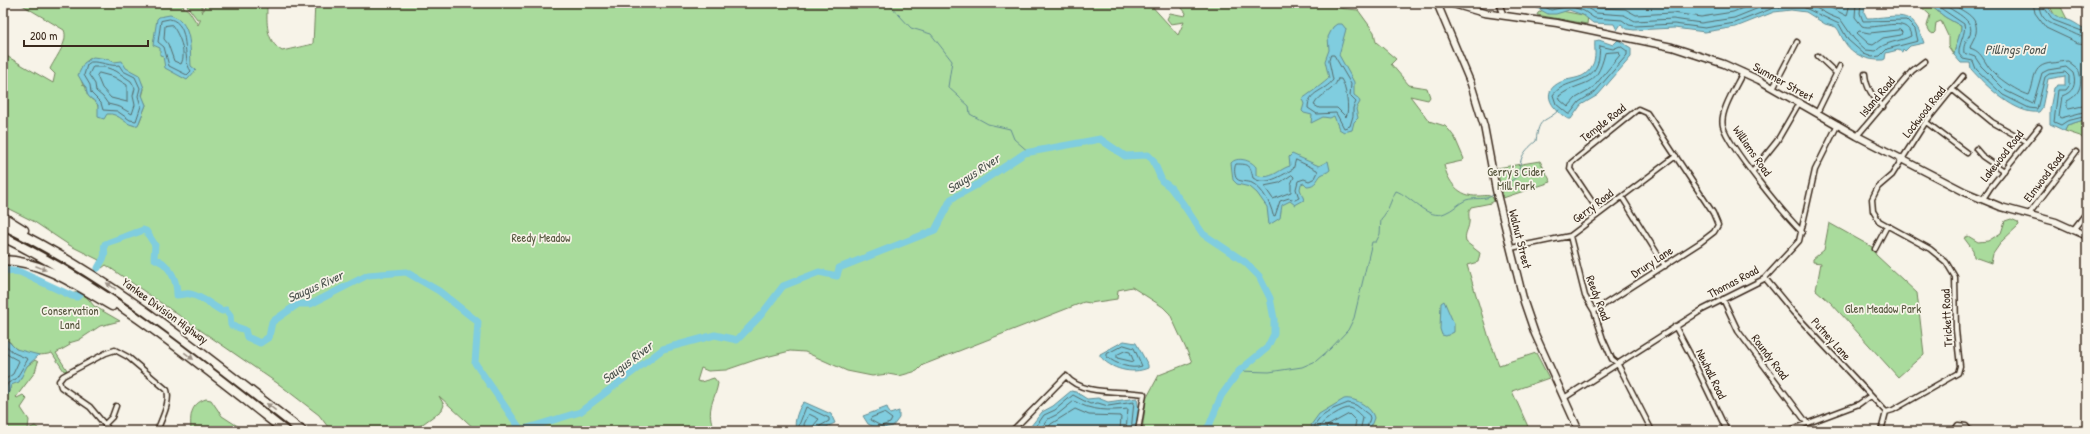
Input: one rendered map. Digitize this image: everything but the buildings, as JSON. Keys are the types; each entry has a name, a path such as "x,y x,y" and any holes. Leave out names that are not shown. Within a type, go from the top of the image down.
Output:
{"highway":[{"path":"3,217 39,238 81,267"},
{"name":"Yankee Division Highway","path":"3,225 81,267 168,326 302,431"},
{"name":"Yankee Division Highway","path":"3,237 88,284 158,332 285,431"},
{"path":"3,260 27,263 58,276 158,332"}],"main road":[{"name":"Walnut Street","path":"1437,3 1471,84 1484,126 1496,190 1524,302 1535,334 1578,431"},
{"name":"Summer Street","path":"1450,3 1472,10 1557,23 1672,47 1707,57 1743,72 1858,136 1965,192 2056,222 2087,236"}],"street":[{"path":"1499,3 1504,16"},
{"path":"1773,88 1797,42"},
{"path":"1818,56 1836,73"},
{"name":"Island Road","path":"1858,136 1912,71 1925,61"},
{"path":"1817,113 1840,66"},
{"name":"Williams Road","path":"1743,72 1723,112 1722,126 1731,143 1802,232"},
{"path":"1865,74 1866,85 1883,107"},
{"name":"Lockwood Road","path":"1901,159 1926,122 1954,90 1963,76"},
{"path":"1954,90 1992,122 2026,141"},
{"path":"1753,171 1777,141 1799,102"},
{"name":"Temple Road","path":"1599,212 1570,169 1571,163 1629,114 1638,109 1647,113 1713,213 1718,226"},
{"path":"1926,122 1967,153"},
{"name":"Thomas Road","path":"1564,398 1675,326 1723,299 1765,278 1799,241 1815,170 1838,124"},
{"name":"Lakewood Road","path":"1983,199 2026,141 2039,127"},
{"path":"1976,149 1982,156 2004,171"},
{"name":"Elmwood Road","path":"2028,214 2076,152"},
{"name":"Gerry Road","path":"1511,248 1570,236 1592,221 1599,212 1622,197 1676,156"},
{"name":"Trickett Road","path":"1886,412 1893,410 1943,383 1958,373 1960,366 1956,330 1955,277 1946,262 1930,249 1879,221 1873,211 1872,198 1878,187 1892,175 1901,159"},
{"path":"1622,197 1665,266"},
{"path":"2073,230 2087,212"},
{"name":"Drury Lane","path":"1594,311 1665,266 1714,232 1718,226"},
{"path":"1875,249 1887,226"},
{"name":"Reedy Road","path":"1570,236 1585,296 1594,311 1603,339 1612,359 1617,364 1652,431"},
{"name":"Putney Lane","path":"1765,278 1793,312 1886,412"},
{"name":"Roundy Road","path":"1723,299 1738,331 1807,423"},
{"name":"Newhall Road","path":"1675,326 1727,431"},
{"path":"110,431 106,423 90,407 61,387 59,380 62,376 106,353 117,350 128,357 167,390 168,395 166,404 157,431"},
{"path":"1012,431 1066,376 1071,381 1093,390 1144,394 1138,431"},
{"path":"1787,431 1859,404 1870,396"},
{"path":"106,423 112,417 116,406"},
{"path":"1881,431 1886,412"},
{"path":"1954,431 1958,425 1966,426 1970,431"}],"green space":[{"name":"Reedy Meadow","path":"19,3 179,3 189,11 198,25 201,19 197,19 185,3 202,3 202,13 206,3 269,3 267,5 268,31 272,42 282,51 313,44 315,3 1149,3 1178,35 1184,22 1171,24 1167,19 1170,13 1185,16 1186,13 1178,3 1330,3 1337,8 1358,10 1374,32 1376,42 1396,59 1391,64 1409,85 1427,88 1430,97 1428,100 1410,96 1429,121 1445,126 1455,138 1464,159 1462,161 1444,165 1448,177 1455,187 1471,196 1488,196 1493,198 1494,201 1491,203 1471,207 1469,211 1469,223 1465,236 1466,242 1480,253 1478,262 1467,265 1489,338 1499,365 1536,353 1549,378 1512,391 1530,431 1142,431 1146,399 1159,375 1192,362 1170,314 1163,307 1132,287 1118,290 1117,299 1090,303 1084,302 923,365 917,371 899,376 888,374 872,376 847,371 805,352 790,351 758,359 726,370 708,371 701,368 697,381 701,382 714,378 718,383 711,405 710,415 717,431 477,431 439,396 444,405 442,410 413,431 331,431 319,415 280,385 106,265 102,268 97,265 99,260 69,245 33,221 3,206 3,54 53,83 55,74 50,69 65,40 64,30","holes":["89,59 109,59 141,81 144,89 142,97 146,105 139,123 135,126 115,115 99,110 97,103 89,96 86,87 81,81 81,71"]},
{"path":"1917,3 1927,3 1945,17 1961,26 1954,55 1948,46 1948,36 1941,21 1936,23 1935,32 1933,34 1930,32 1927,26 1930,15"},
{"path":"2048,3 2059,3 2068,21 2055,16"},
{"path":"1546,8 1588,16 1587,24 1537,15"},
{"path":"2087,119 2087,142 2080,136 2065,131 2067,125"},
{"name":"Gerry's Cider Mill Park","path":"1540,161 1551,182 1503,198 1497,168"},
{"path":"2011,219 2018,222 2019,225 2002,241 1993,254 1991,263 1974,257 1973,250 1964,238 1968,236 1978,242 1988,241 2001,233 2005,221"},
{"name":"Glen Meadow Park","path":"1829,223 1872,247 1876,255 1917,293 1924,354 1898,377 1831,303 1816,290 1821,263 1813,262 1813,259 1824,250"},
{"name":"Conservation Land","path":"3,269 21,271 70,294 79,292 85,295 94,306 120,321 100,326 79,340 69,343 70,345 56,353 67,370 64,371 52,353 41,355 29,354 18,350 10,342 3,341"},
{"path":"35,360 38,362 35,372 16,397 17,398 23,395 27,399 21,408 29,420 28,429 35,426 42,431 3,431 3,399 8,395 11,385 27,366"},
{"path":"206,399 211,400 222,416 239,427 240,431 191,431 192,411 197,404"}],"water":[{"path":"1528,3 1866,3 1864,12 1867,18 1895,16 1909,19 1914,23 1919,31 1924,43 1910,46 1905,51 1903,49 1902,52 1898,50 1886,53 1885,59 1877,60 1866,58 1851,50 1836,27 1825,24 1806,12 1791,10 1774,12 1736,27 1705,32 1674,28 1634,30 1627,29 1621,24 1617,30 1614,24 1593,23 1583,15 1569,10 1556,14 1548,14"},
{"name":"Pillings Pond","path":"1927,3 2048,3 2049,8 2056,16 2087,29 2087,119 2067,125 2065,131 2050,124 2050,109 2054,88 2058,85 2065,85 2065,76 2048,79 2042,108 2039,112 2030,112 2021,109 2002,98 1971,69 1970,63 1961,63 1954,55 1961,26 1945,17"},
{"path":"170,15 177,18 182,23 186,29 190,43 191,66 196,70 187,80 165,68 163,56 160,55 160,48 153,45 157,19 159,17"},
{"path":"1337,24 1342,24 1346,29 1339,55 1354,82 1354,95 1360,102 1356,109 1358,118 1354,122 1352,130 1344,132 1339,129 1334,116 1330,118 1323,117 1311,123 1312,115 1302,111 1304,104 1302,99 1329,78 1325,61 1329,50 1328,37 1333,27"},
{"path":"1599,40 1613,45 1618,40 1631,48 1631,57 1598,95 1581,105 1571,119 1568,119 1556,110 1550,99 1550,93 1552,88 1557,84 1582,76 1589,70 1594,60 1595,41"},
{"path":"93,57 108,59 114,62 122,61 126,68 139,75 144,88 142,95 146,105 138,125 130,124 112,114 107,114 104,119 98,117 98,105 88,96 86,87 78,75 84,63"},
{"path":"1292,154 1319,166 1328,161 1330,170 1321,175 1316,182 1310,186 1307,186 1304,183 1301,184 1300,189 1304,200 1295,205 1290,201 1282,205 1280,218 1269,225 1267,207 1257,193 1250,187 1237,184 1233,180 1231,163 1240,159 1251,162 1256,167 1256,175 1266,177 1290,166 1289,157"},
{"path":"1444,301 1454,324 1454,332 1446,336 1442,335 1440,329 1441,303"},
{"path":"4,339 16,349 39,355 27,366 19,382 11,385 8,395 3,399"},
{"path":"1124,341 1136,343 1148,365 1148,368 1135,371 1122,370 1104,361 1100,356 1100,354"},
{"path":"1071,391 1076,392 1087,399 1098,398 1108,402 1137,398 1139,411 1135,431 1027,431 1042,412 1053,406"},
{"path":"1344,399 1357,401 1370,410 1374,418 1369,431 1313,431 1311,425 1319,414"},
{"path":"804,402 831,414 835,423 818,431 796,429 795,423 797,415"},
{"path":"887,407 890,414 899,411 899,418 893,426 878,429 868,424 863,416"}],"waterway":[{"path":"888,3 911,28 931,34 952,61 948,87 969,106 970,114 988,124 1010,129 1014,139 1030,153"},
{"path":"1499,189 1518,176 1522,156 1536,141 1537,133 1541,124 1559,110"},
{"name":"Saugus River","path":"98,268 105,255 105,244 143,230 146,231 155,245 154,258 163,263 171,273 175,282 177,295 195,295 222,311 226,310 230,315 231,325 245,330 247,337 260,343 269,337 272,322 298,304 311,304 368,275 406,272 439,291 478,322 475,363 521,430 580,412 663,349 715,335 737,340 761,315 783,286 819,272 837,276 839,268 935,230 951,199 975,186 1025,153 1100,139 1125,156 1148,155 1153,160 1162,181 1170,187 1203,234 1245,262 1259,276 1270,298 1274,319 1274,334 1267,348 1239,371 1221,396 1209,426 1204,431"},
{"path":"1239,371 1269,372 1302,367 1316,361 1348,330 1354,318 1372,242 1376,242 1380,234 1381,219 1386,213 1396,191 1426,211 1439,215 1448,212 1466,200 1487,198 1493,195"},
{"name":"Saugus River","path":"3,270 20,272 72,296 77,297 82,292"}]}
